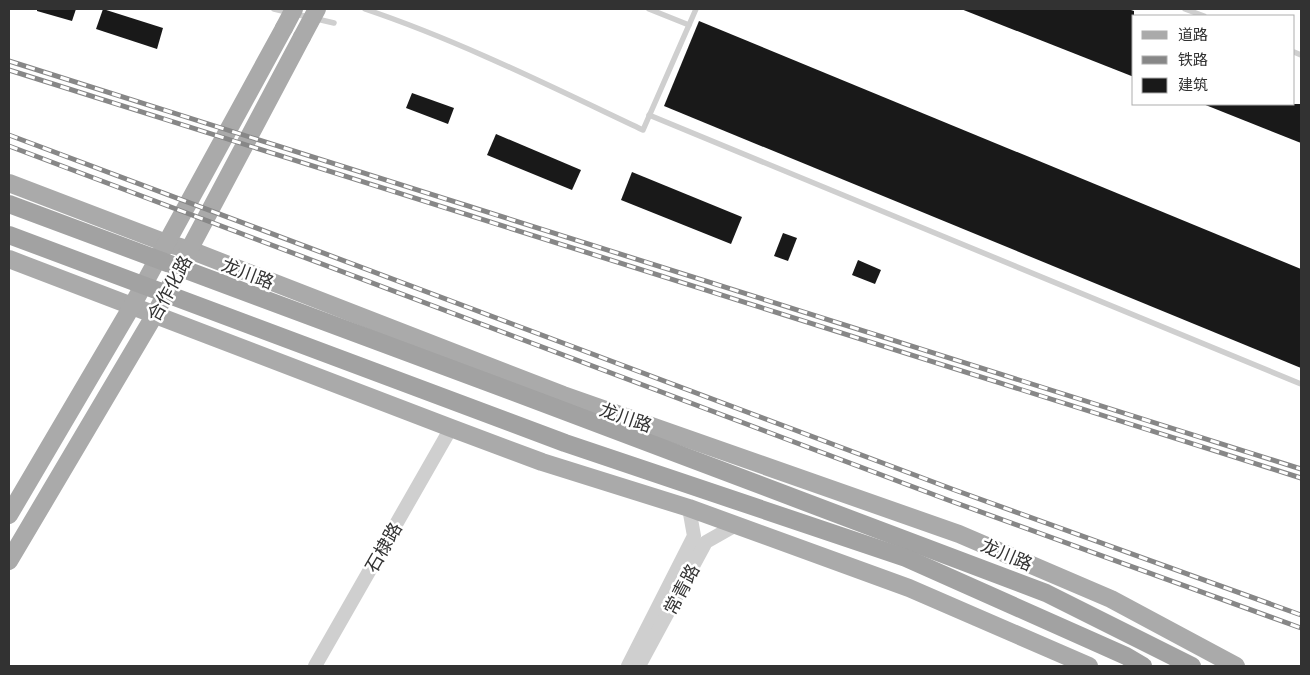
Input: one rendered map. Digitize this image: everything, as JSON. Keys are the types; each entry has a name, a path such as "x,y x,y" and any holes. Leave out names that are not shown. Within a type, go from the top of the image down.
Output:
{"highway":[{"name":"龙川路","path":"9,204 1046,593 1192,666"},
{"path":"9,236 564,443 906,558 1126,656 1143,666"}],"main road":[{"name":"合作化路","path":"9,515 132,306 294,9"},
{"name":"合作化路","path":"9,561 154,316 317,9"},
{"name":"龙川路","path":"9,183 166,243 190,250 563,395 959,534 1111,599 1236,666"},
{"path":"9,259 154,316 542,462 688,508 909,588 1089,666"}],"street":[{"name":"石棣路","path":"316,666 454,429"},
{"name":"石棣路","path":"325,666 454,429"},
{"name":"常青路","path":"628,666 694,536 688,508"},
{"name":"常青路","path":"639,666 706,542 736,525"}],"lane":[{"path":"274,9 334,23"},
{"path":"365,9 407,23 643,130 696,9"},
{"path":"650,9 689,25"},
{"path":"1185,9 1201,15"},
{"path":"650,115 1301,384"}],"building":[{"path":"37,9 76,9 72,21 37,11"},
{"path":"103,9 163,28 157,49 96,29"},
{"path":"961,9 1128,9 1134,11 1134,15 1132,15 1132,76"},
{"path":"699,21 1301,269 1301,368 664,106"},
{"path":"412,93 454,108 448,124 406,108"},
{"path":"1301,104 1301,143 1206,105"},
{"path":"496,134 581,170 572,190 487,155"},
{"path":"632,172 742,217 731,244 621,200"},
{"path":"783,233 797,238 788,261 774,256"},
{"path":"858,260 881,270 875,284 852,275"}],"railway":[{"path":"9,61 1301,469"},
{"path":"9,70 1301,478"},
{"path":"9,135 952,489 1301,615"},
{"path":"9,146 948,500 1301,628"}]}
